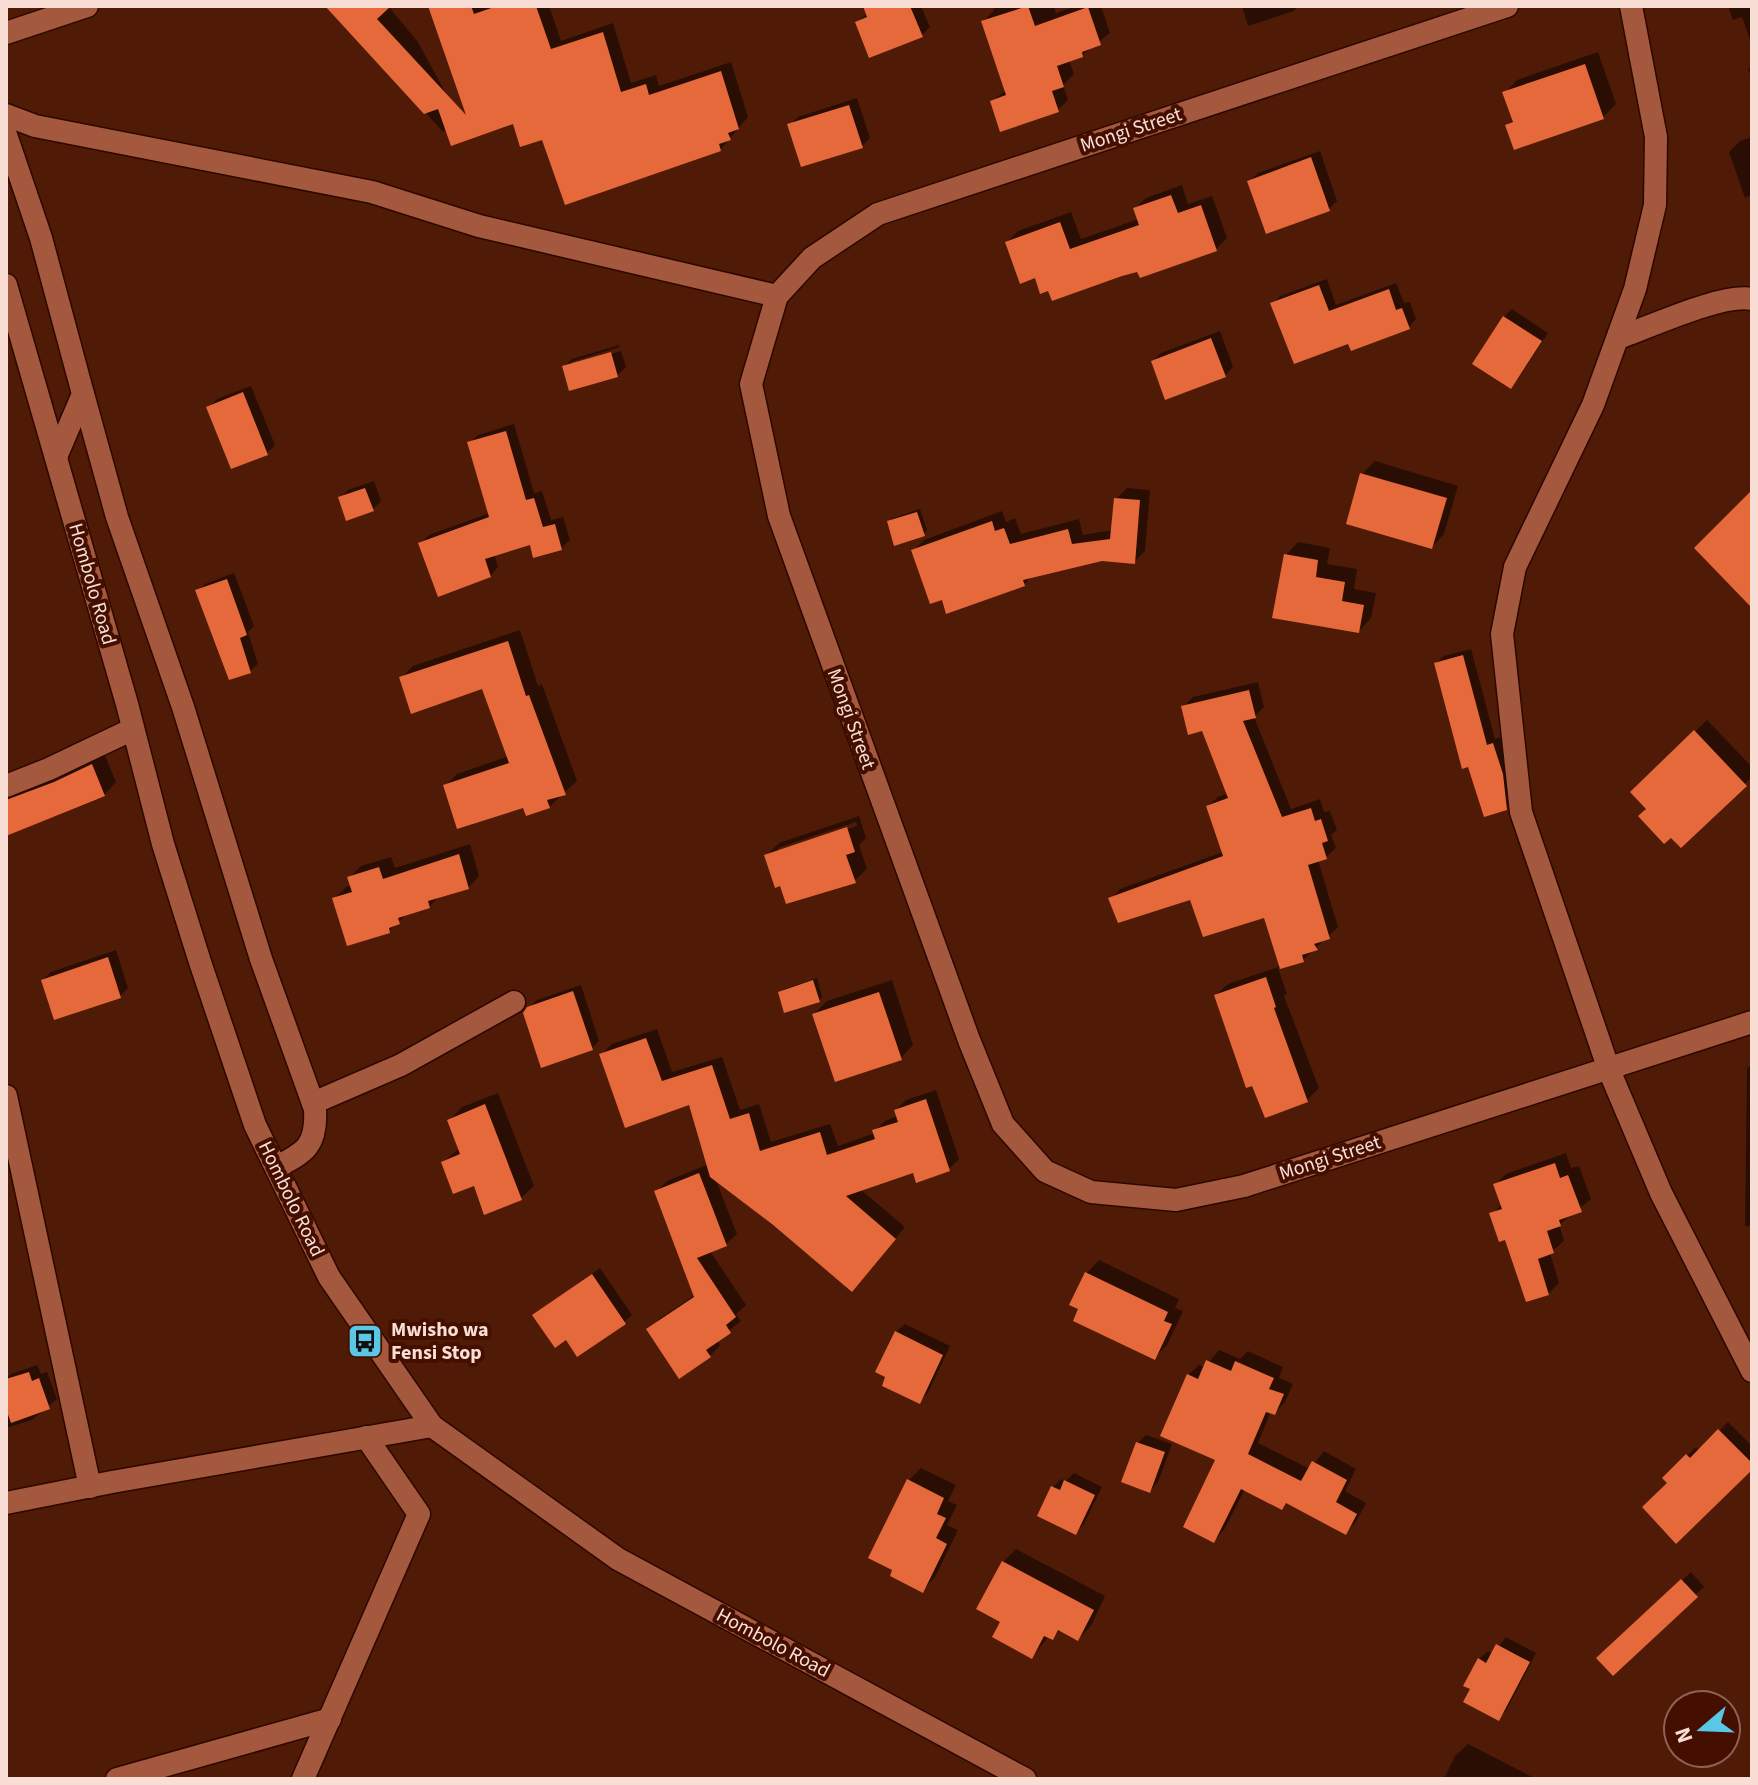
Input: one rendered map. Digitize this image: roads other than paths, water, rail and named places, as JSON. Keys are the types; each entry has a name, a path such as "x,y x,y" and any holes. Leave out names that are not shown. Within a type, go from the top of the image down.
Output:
{"street":[{"path":"6,33 87,6"},
{"name":"Mongi Street","path":"1507,6 878,214 812,258 777,296 751,384 779,516 974,1054 1003,1124 1045,1171 1091,1192 1176,1200 1244,1186 1752,1022"},
{"path":"1631,6 1656,137 1655,205 1635,289 1593,405 1515,567 1502,634 1521,812 1609,1070 1661,1193 1752,1371"},
{"path":"6,115 35,126 372,192 479,226 777,296"},
{"path":"6,135 41,238 117,517 183,707 261,959 313,1103 316,1130 310,1142 300,1153 276,1167"},
{"name":"Hombolo Road","path":"6,285 163,844 200,962 255,1125 329,1277 432,1426 618,1559 1025,1779"},
{"path":"1618,338 1722,301 1740,297 1752,299"},
{"path":"56,457 83,394"},
{"path":"6,786 133,729"},
{"path":"313,1103 401,1065 514,1002"},
{"path":"6,1096 90,1487"},
{"path":"6,1503 432,1426"},
{"path":"303,1779 419,1514 366,1437"},
{"path":"117,1779 330,1719"}],"place":[{"name":"Mwisho wa Fensi Stop","path":"365,1341"}]}
